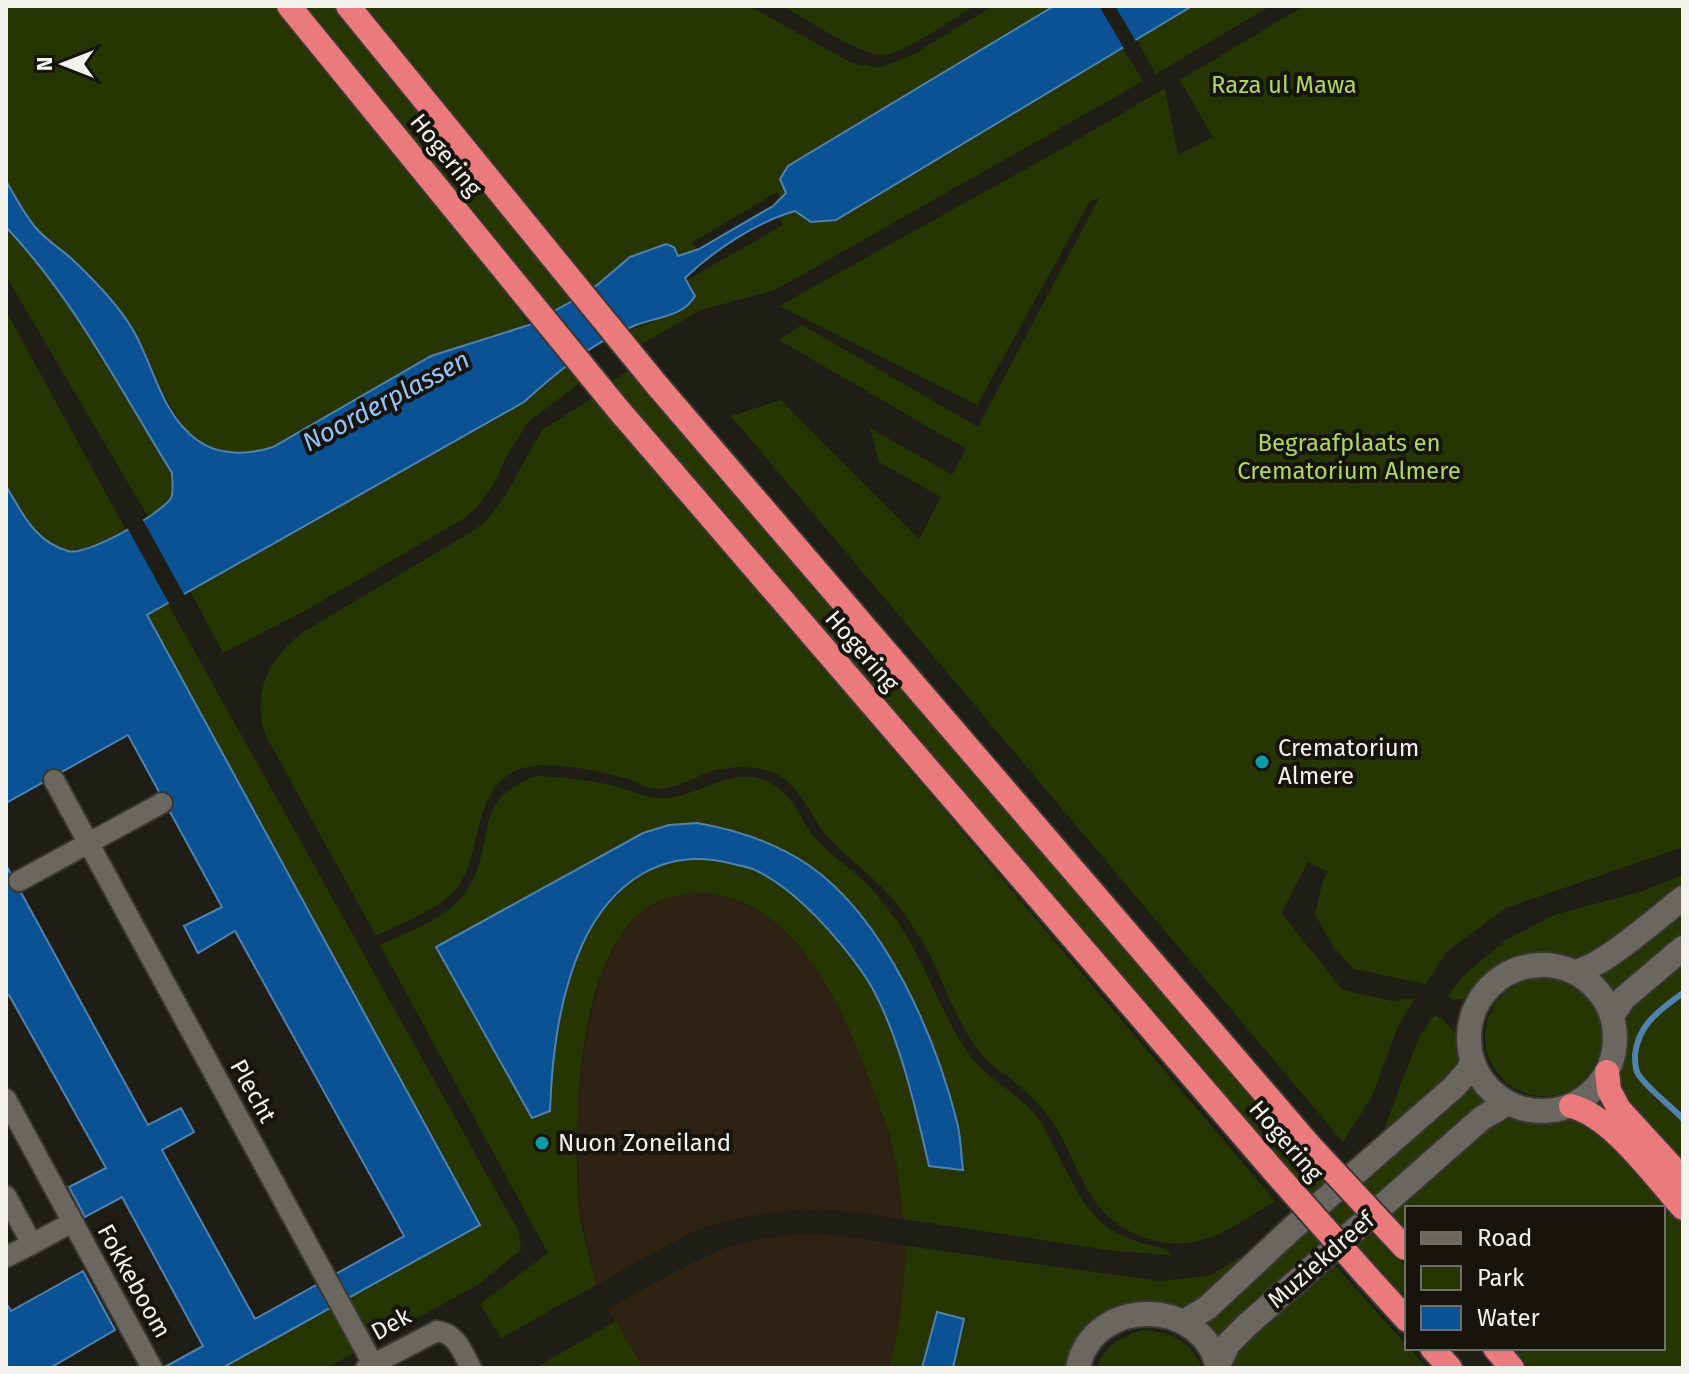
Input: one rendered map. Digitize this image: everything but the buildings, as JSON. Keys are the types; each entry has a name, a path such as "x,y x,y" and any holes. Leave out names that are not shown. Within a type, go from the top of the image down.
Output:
{"highway":[{"name":"Hogering","path":"289,6 617,408 1273,1170 1405,1318"},
{"name":"Hogering","path":"348,6 656,384 1311,1147 1405,1248"},
{"path":"1607,1072 1609,1090 1619,1109 1683,1179"},
{"path":"1571,1106 1593,1113 1608,1126 1683,1208"},
{"path":"1434,1350 1450,1368"},
{"path":"1497,1350 1512,1368"}],"main road":[{"path":"1575,972 1586,970 1604,958 1683,898"},
{"path":"1612,1016 1624,998 1683,948"},
{"path":"1532,965 1563,967 1575,972 1590,982 1603,997 1612,1016 1614,1054 1607,1072 1598,1086 1571,1106 1539,1112 1508,1103 1488,1088 1472,1062 1468,1035 1472,1016 1481,997 1495,981 1512,970 1532,965"},
{"name":"Muziekdreef","path":"1183,1322 1207,1308 1297,1224 1444,1096 1468,1071 1472,1062"},
{"name":"Muziekdreef","path":"1218,1366 1228,1344 1246,1326 1482,1118 1508,1103"},
{"path":"1078,1368 1080,1357 1091,1337 1111,1322 1146,1312 1167,1315 1200,1334 1218,1366"}],"street":[{"name":"Plecht","path":"54,780 326,1277 370,1366"},
{"path":"19,881 162,803"},
{"name":"Fokkeboom","path":"6,1099 149,1367"},
{"path":"6,1196 32,1244"},
{"name":"Fokkeboom","path":"6,1257 73,1222"},
{"name":"Dek","path":"370,1366 437,1331 450,1334 455,1339 471,1368"}],"shaded area":[{"path":"695,892 732,897 774,920 815,965 851,1029 894,1150 903,1219 849,1211 789,1210 733,1219 691,1232 596,1285 580,1210 576,1106 587,1031 601,974 619,938 640,912 666,898"},
{"path":"801,1234 834,1235 907,1246 900,1318 889,1368 643,1368 607,1309 729,1246"}],"green space":[{"path":"6,6 274,6 479,253 529,325 431,356 273,447 260,451 227,452 205,445 184,429 103,290 35,227 6,181"},
{"path":"300,6 333,6 573,299 551,312"},
{"path":"355,6 749,6 852,63 879,68 914,54 993,6 1054,6 788,166 786,193 781,199 777,192 693,242 698,250 590,291"},
{"path":"783,6 974,6 915,43 882,55 847,43"},
{"path":"1192,6 1270,6 1156,74 1136,39"},
{"name":"Begraafplaats en Crematorium Almere","path":"1304,6 1683,6 1683,847 1506,908 1446,952 1426,984 1354,969 1332,945 1315,914 1323,880 1328,872 1308,862 1281,913 1343,990 1392,1001 1415,998 1399,1024 1372,1096 1343,1142 731,416 781,400 919,539 941,497 879,462 870,428 952,475 966,449 779,340 802,325 978,427 1099,198 1090,201 977,405 779,306 1165,88 1178,155 1213,137 1180,80"},
{"path":"1122,47 1143,81 775,290 701,310 638,346 625,331 681,312 691,303 691,285 687,280 783,225 778,216 795,211 801,215 836,220"},
{"path":"6,227 75,315 172,473 171,497 157,511 147,515 6,276"},
{"path":"6,311 126,530 99,546 70,552 45,541 32,530 6,486"},
{"path":"570,363 584,380 528,422 507,455 495,482 479,505 463,519 310,608 223,653 190,591 524,402"},
{"path":"632,369 931,725 1328,1179 1311,1195 610,382"},
{"path":"594,397 1275,1201 1224,1232 1190,1243 1153,1240 1115,1222 1092,1196 1059,1132 1045,1112 1007,1075 985,1059 969,1037 927,950 899,907 828,837 790,784 766,770 744,767 723,769 660,789 588,769 542,765 517,770 502,780 484,808 471,859 456,889 429,910 376,936 266,736 261,705 266,678 281,653 303,632 485,522 504,498 542,430"},
{"path":"168,604 519,1232 521,1250 476,1286 373,1342 348,1299 480,1225 147,615"},
{"path":"537,776 557,777 586,780 660,798 679,796 741,777 753,777 776,787 790,800 816,839 868,885 897,921 968,1053 1039,1119 1077,1190 1096,1217 1123,1236 1166,1249 1171,1255 1115,1251 903,1219 896,1161 887,1129 849,1030 816,969 796,942 772,920 744,903 713,894 684,894 647,908 618,940 602,974 590,1012 578,1095 577,1174 580,1217 596,1285 501,1338 480,1304 548,1253 380,945 436,918 464,894 481,859 492,811 515,786","holes":["737,830 794,858 844,896 963,1170 929,1166 896,1043 865,976 802,903 772,879 754,870 708,859 684,860 642,874 608,903 582,945 562,1006 550,1111 436,947"]},
{"path":"1683,875 1683,888 1593,957 1581,960 1531,956 1489,972 1479,987 1464,999 1447,997 1464,975 1506,940 1554,915 1643,891"},
{"path":"1683,908 1683,937 1612,994 1596,976"},
{"path":"1683,959 1683,1169 1624,1105 1616,1072 1622,1055 1626,1008"},
{"path":"1544,978 1567,982 1586,995 1599,1014 1603,1037 1599,1060 1586,1079 1567,1092 1544,1096 1521,1092 1502,1079 1489,1060 1485,1037 1489,1014 1502,995 1521,982"},
{"path":"1434,1015 1445,1021 1460,1039 1458,1066 1390,1134 1384,1129 1419,1037"},
{"path":"1472,1081 1487,1099 1297,1267 1218,1342 1201,1322"},
{"path":"1512,1114 1529,1118 1560,1116 1594,1122 1683,1223 1683,1368 1521,1368 1504,1350 1665,1350 1665,1206 1405,1206 1405,1237 1384,1214 1477,1132"},
{"path":"1370,1226 1405,1265 1405,1303 1352,1243"},
{"path":"907,1246 1159,1281 1209,1276 1253,1249 1193,1307 1145,1304 1070,1368 953,1368 964,1319 937,1312 922,1368 889,1368 900,1318"},
{"path":"1332,1262 1405,1343 1405,1350 1411,1350 1427,1368 1230,1368 1232,1355"},
{"path":"334,1307 358,1351 326,1368 222,1368"},
{"path":"616,1321 643,1368 535,1368"},
{"path":"1142,1330 1161,1332 1186,1344 1202,1368 1097,1368 1114,1343"}],"water":[{"name":"Noorderplassen","path":"1054,6 1192,6 836,220 811,222 795,211 751,230 709,257 685,278 695,296 684,308 636,325 591,348 524,402 147,615 480,1225 222,1368 163,1368 203,1346 122,1197 85,1217 69,1187 106,1168 9,995 6,996 6,865 148,1125 181,1108 194,1132 162,1150 255,1319 404,1236 235,931 198,953 184,926 222,907 128,735 6,803 6,486 38,533 46,541 68,551 106,541 139,523 165,505 173,489 172,473 75,314 6,227 6,181 36,228 81,268 120,311 140,344 166,403 185,429 214,449 254,452 273,447 431,356 529,325 590,291 630,257 666,244 674,247 678,256 699,249 773,206 786,193 780,179 788,166"},
{"path":"697,823 756,838 783,850 810,866 862,916 884,947 921,1017 957,1122 963,1170 929,1166 904,1068 887,1018 865,976 843,947 817,917 772,879 748,868 708,859 684,860 642,874 608,903 594,923 574,965 562,1006 550,1111 532,1118 436,947 643,833 669,825"},
{"path":"83,1271 115,1330 50,1368 6,1368 6,1303 11,1311"},
{"path":"937,1312 964,1319 953,1368 922,1368"}],"pier":[{"path":"1099,6 1115,6 1137,43 1125,50"},
{"path":"140,515 186,598 171,607 126,525"}],"waterway":[{"path":"1683,993 1645,1026 1635,1055 1638,1074 1683,1119"}],"place":[{"name":"Crematorium Almere","path":"1262,762"},
{"name":"Nuon Zoneiland","path":"542,1143"}],"park label":[{"name":"Raza ul Mawa","path":"1284,85"}]}
